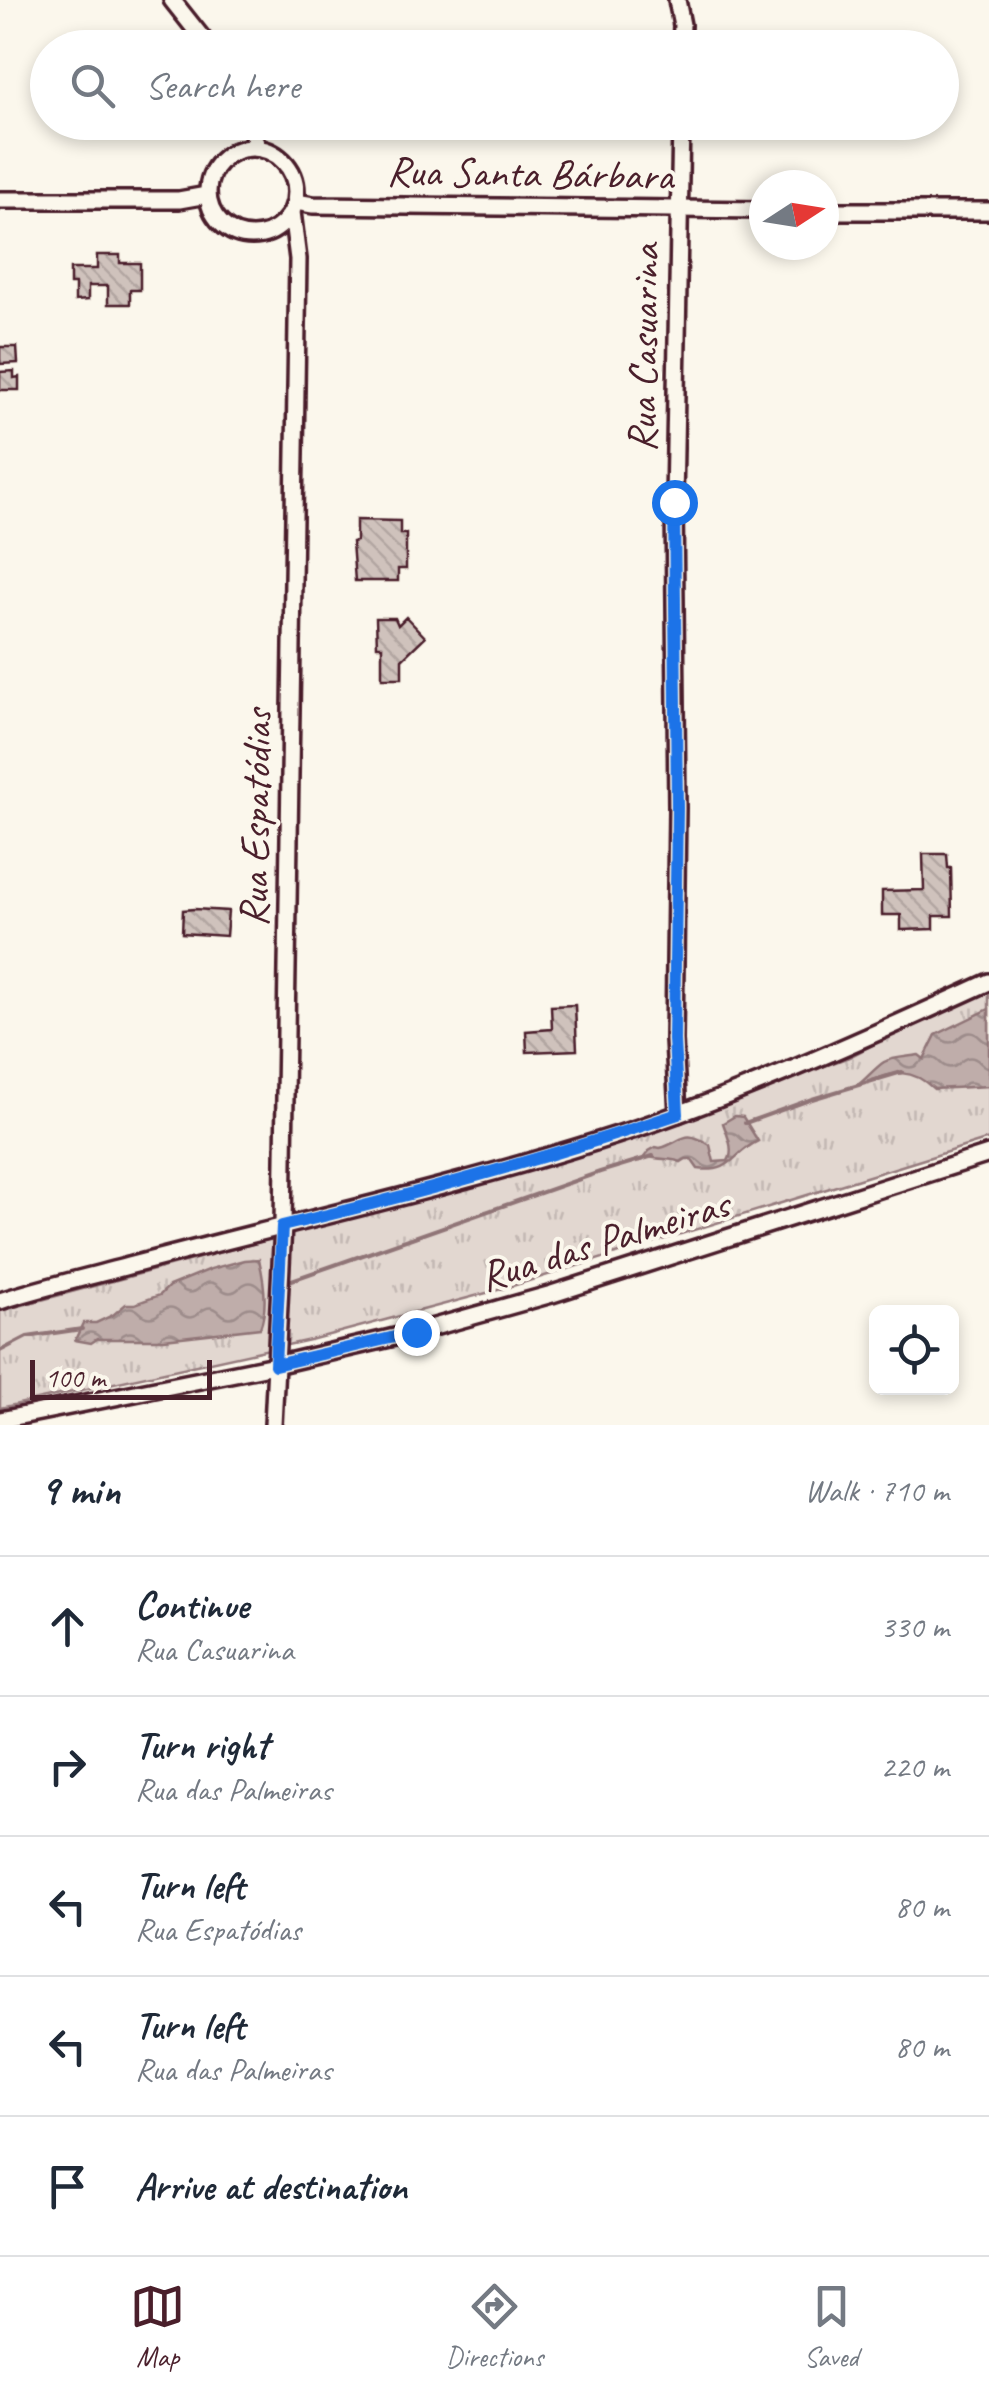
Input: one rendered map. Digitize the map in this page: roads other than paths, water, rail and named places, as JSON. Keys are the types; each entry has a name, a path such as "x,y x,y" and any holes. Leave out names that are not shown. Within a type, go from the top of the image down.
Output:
{"street":[{"path":"172,0 196,30"},
{"path":"677,0 682,30"},
{"path":"255,140 257,146"},
{"name":"Rua Casuarina","path":"678,1114 674,1040 674,502 681,140"},
{"path":"257,146 286,162 296,188 294,207 284,224 272,232 243,236 218,221 211,209 209,180 224,157 257,146"},
{"path":"0,200 179,200 208,194"},
{"name":"Rua Santa Bárbara","path":"294,207 749,210"},
{"name":"Rua Espatódias","path":"273,1425 282,1226 298,259 294,207"},
{"path":"839,211 989,211"},
{"path":"0,1300 597,1142 820,1059 989,982"},
{"name":"Rua das Palmeiras","path":"0,1420 275,1365 416,1332 552,1294 989,1154"}],"water":[{"path":"989,1009 989,1086 934,1089 906,1074 858,1085 888,1060 919,1055 924,1059 936,1035"},
{"path":"735,1116 743,1117 758,1141 726,1165 698,1169 691,1159 642,1160 656,1147 688,1136 710,1145 714,1162 728,1161 731,1147 723,1123"},
{"path":"259,1259 265,1303 260,1328 164,1339 97,1339 91,1343 75,1340 83,1323 96,1323 126,1304 160,1295 169,1286 211,1269"}],"waterway":[{"path":"745,1123 902,1072"},
{"path":"289,1281 653,1156"},
{"path":"0,1351 27,1337 82,1329"}]}
